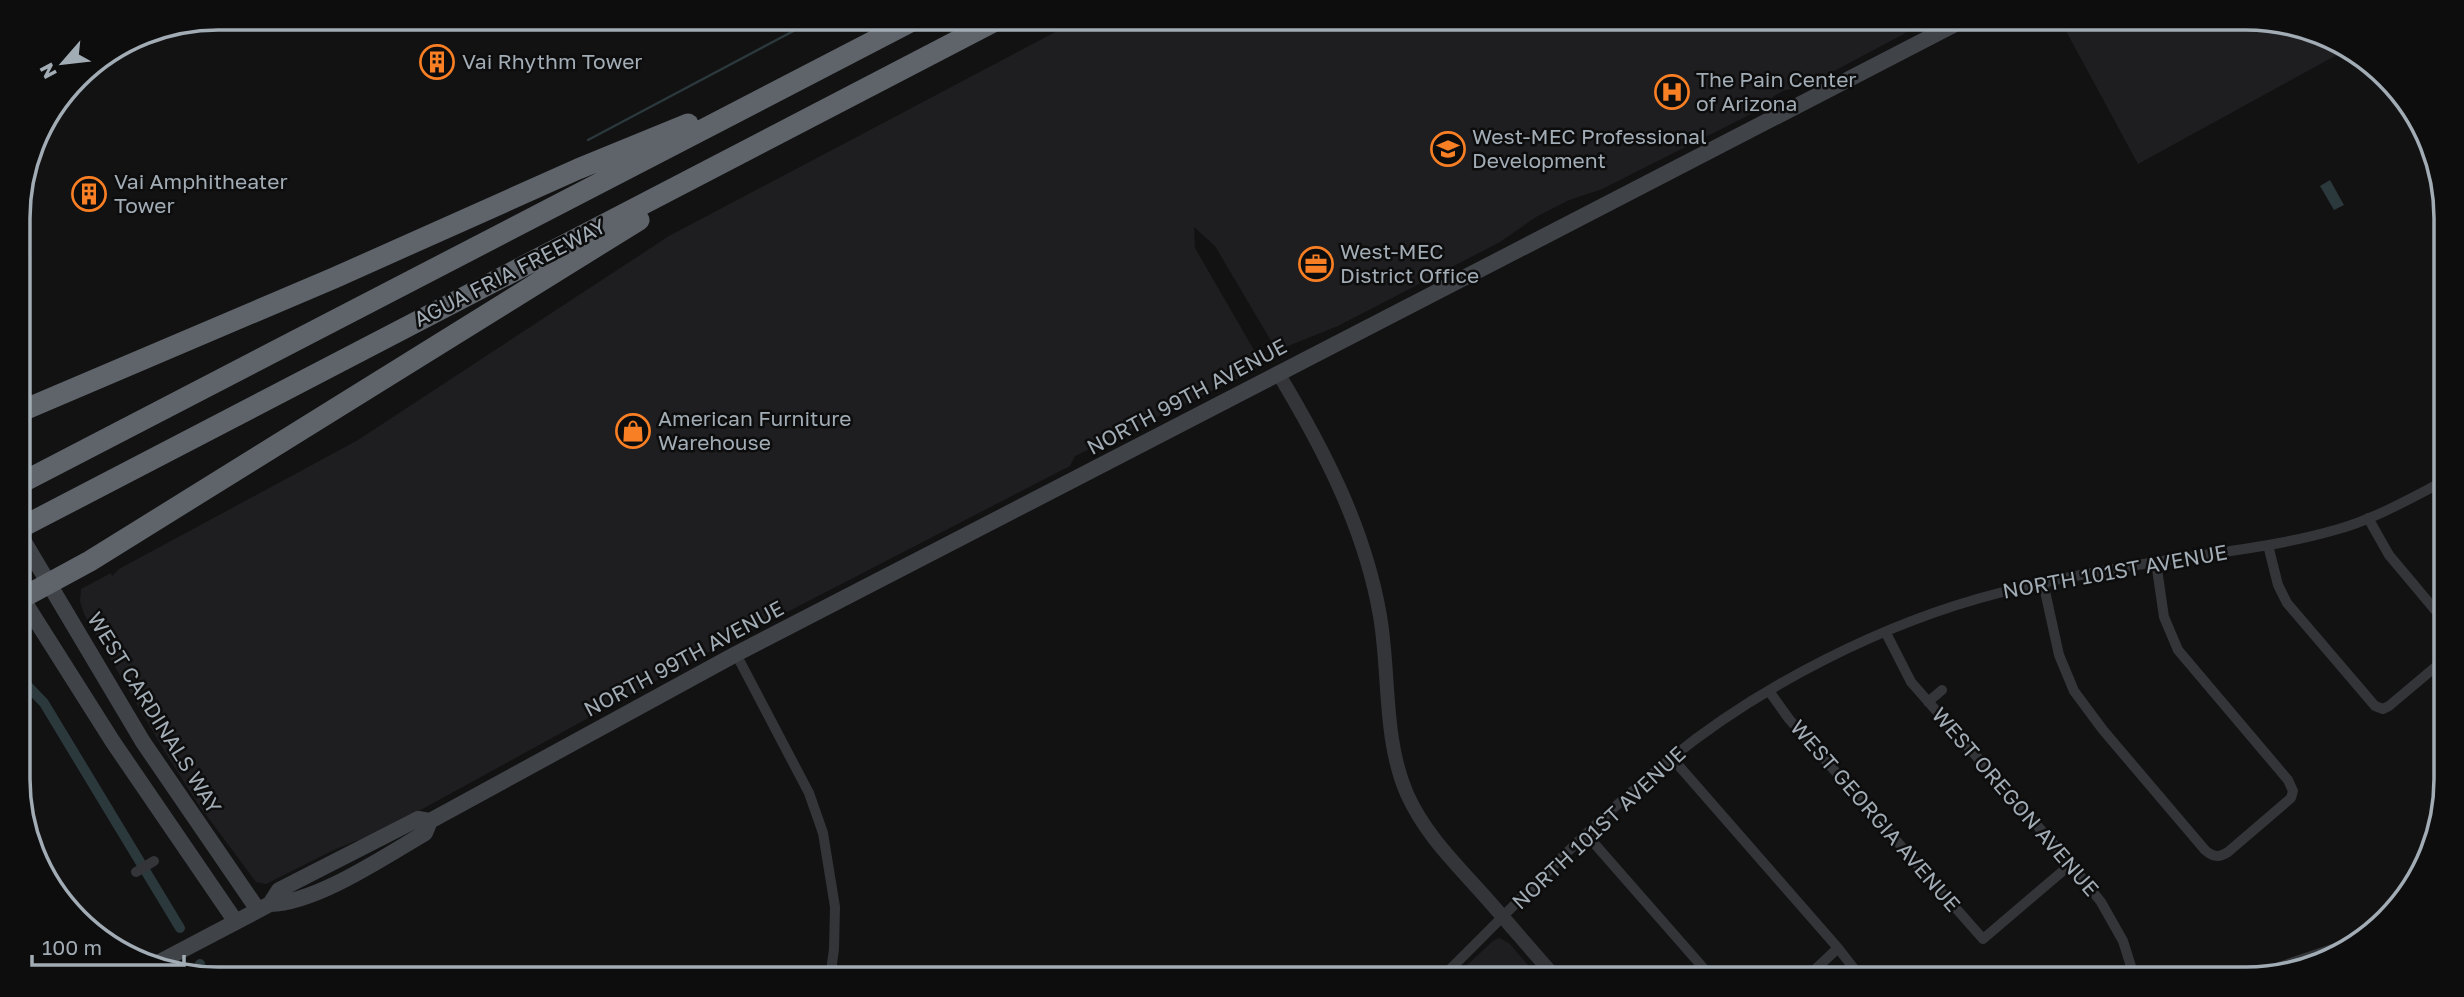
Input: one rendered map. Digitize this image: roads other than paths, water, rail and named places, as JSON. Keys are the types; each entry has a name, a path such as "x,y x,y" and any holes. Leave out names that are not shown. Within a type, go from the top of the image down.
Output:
{"highway":[{"name":"AGUA FRIA FREEWAY","path":"30,478 895,30"},
{"name":"AGUA FRIA FREEWAY","path":"30,526 978,30"},
{"path":"30,407 452,227 578,169 791,83"},
{"path":"30,593 90,561 635,222 710,182 810,117"}],"main road":[{"name":"NORTH 99TH AVENUE","path":"164,959 264,907 279,890 418,819 430,821 736,654 1944,30"},
{"name":"WEST CARDINALS WAY","path":"30,542 49,584 143,742 264,907"},
{"path":"30,611 113,742 236,922"}],"street":[{"path":"1278,373 1335,479 1360,537 1375,587 1382,627 1396,763 1408,795 1432,837 1546,967"},
{"name":"NORTH 101ST AVENUE","path":"1452,967 1586,834 1672,758 1722,720 1817,664 1886,633 1966,603 2043,582 2268,545 2336,530 2368,518 2434,486"},
{"path":"2368,518 2389,555 2434,609"},
{"path":"2268,545 2278,584 2287,603 2370,703 2383,709 2394,703 2434,668"},
{"path":"2043,582 2063,668 2082,704 2204,850 2218,857 2228,852 2291,798 2292,791 2288,780 2178,650 2164,617 2156,562"},
{"name":"WEST OREGON AVENUE","path":"1886,633 1906,673 1928,702 2071,864 2101,902 2127,951 2132,967"},
{"path":"736,654 809,793 823,832 835,907 832,967"},
{"name":"WEST OREGON AVENUE","path":"1928,702 1942,690"},
{"name":"WEST GEORGIA AVENUE","path":"1769,691 1789,719 1983,939 2071,864"},
{"path":"1672,758 1852,967"},
{"path":"1586,834 1702,967"},
{"path":"136,872 152,862"},
{"path":"1818,967 1838,948"}],"waterway":[{"path":"588,140 795,30"},
{"path":"30,688 44,703 180,928"}],"place":[{"name":"Vai Rhythm Tower","path":"437,62"},
{"name":"The Pain Center of Arizona","path":"1672,92"},
{"name":"West-MEC Professional Development","path":"1448,149"},
{"name":"Vai Amphitheater Tower","path":"89,194"},
{"name":"West-MEC District Office","path":"1316,264"},
{"name":"American Furniture Warehouse","path":"633,431"}]}
